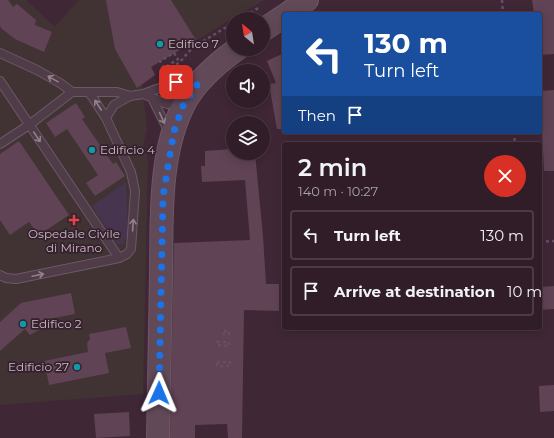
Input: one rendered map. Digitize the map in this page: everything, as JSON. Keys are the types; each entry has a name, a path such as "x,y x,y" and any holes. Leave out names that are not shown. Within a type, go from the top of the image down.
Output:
{"main road":[{"path":"290,12 307,0"},
{"path":"270,25 282,17"},
{"path":"158,438 163,196 172,139 192,92 211,70 228,56"}],"lane":[{"path":"0,53 37,70 60,83 72,92 117,92 130,96"},
{"path":"0,81 119,258"},
{"path":"106,118 114,105 130,96 143,94 176,82 189,81 192,92 174,105 167,104 143,94"},
{"path":"0,144 29,125 72,92"},
{"path":"0,274 6,278 16,279 119,258 127,254 132,244 135,191 131,172 106,118 89,92"},
{"path":"152,97 172,139"}],"path":[{"path":"502,0 503,12"},
{"path":"252,12 266,4"},
{"path":"161,74 180,62 192,48 226,27"},
{"path":"174,53 178,59 164,68 160,61 174,53"},
{"path":"542,242 554,241"},
{"path":"217,362 230,362 230,366 217,366 217,362"}],"shaded area":[{"name":"Ospedale Civile di Mirano","path":"0,0 26,0 55,27 79,0 264,0 244,12 226,12 226,23 151,67 155,75 142,84 147,130 143,144 148,159 143,394 0,405"},
{"path":"126,182 128,234 123,244 117,244 92,206"}],"building":[{"path":"0,0 8,0 13,7 17,4 36,20 35,25 52,32 44,52 15,39 2,29 0,26"},
{"name":"Edifico 7","path":"106,0 171,0 196,40 151,67 155,75 137,88 115,49"},
{"path":"532,0 554,0 554,54 542,55 542,12 534,12"},
{"path":"282,54 282,129 277,129 270,90 270,84 276,83 270,68 270,64 268,64 267,61"},
{"path":"554,90 554,171 544,171 542,91"},
{"name":"Edificio 4","path":"76,103 85,117 82,119 113,164 116,162 125,176 95,196 86,183 98,175 67,129 55,137 46,123"},
{"path":"19,141 69,215 39,235 29,222 10,235 0,220 0,154"},
{"path":"226,149 226,160 256,160 266,284 279,284 279,311 244,310 242,438 228,438 227,424 195,425 195,438 170,438 174,243 250,240 245,180 202,182 201,166 205,166 205,151"},
{"path":"554,286 554,309 542,310 542,287"},
{"name":"Edifico 2","path":"71,293 75,314 44,320 46,326 30,335 25,329 0,351 0,322 21,303"},
{"path":"126,327 131,348 105,353 109,373 49,385 44,361 88,352 87,343 90,339 89,334"},
{"path":"554,385 554,411 540,412 539,386"},
{"path":"129,412 130,436 96,438 94,414"}],"place":[{"name":"Edifico 7","path":"160,44"},
{"name":"Edificio 4","path":"92,150"},
{"name":"Ospedale Civile di Mirano","path":"74,220"},
{"name":"Edifico 2","path":"23,324"},
{"name":"Edificio 27","path":"77,367"}],"route":[{"path":"159,393 163,196 166,166 174,131 183,106 197,85 189,81 176,82"}]}
